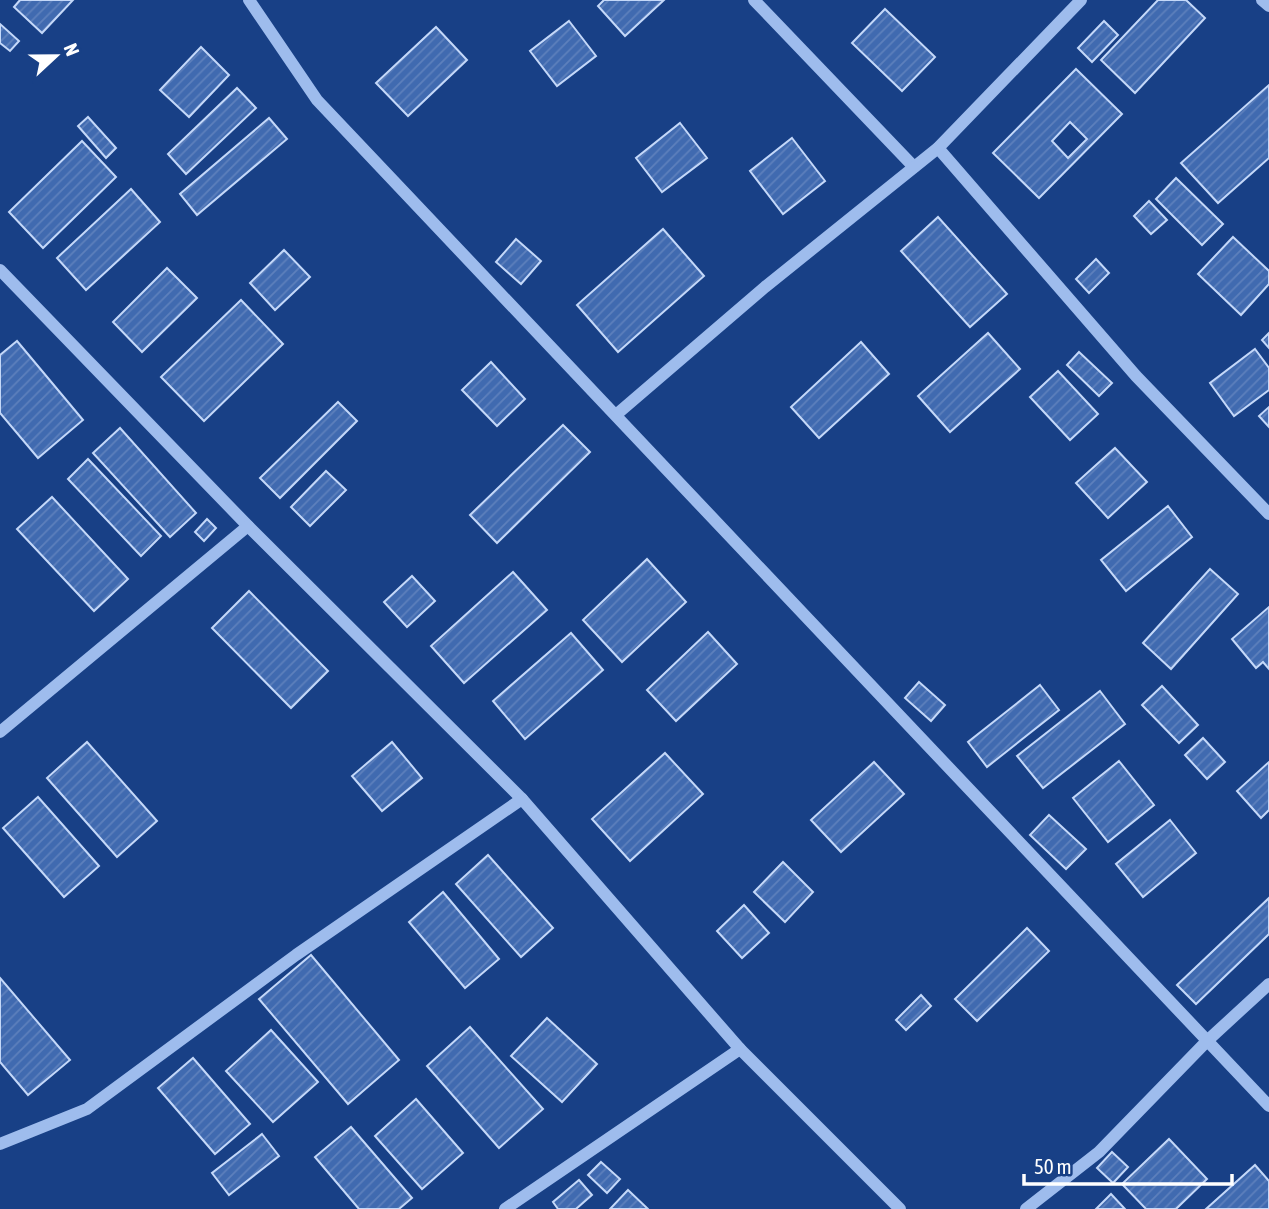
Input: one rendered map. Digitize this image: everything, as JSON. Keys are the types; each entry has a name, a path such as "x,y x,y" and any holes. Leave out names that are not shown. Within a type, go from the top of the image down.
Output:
{"street":[{"path":"249,0 317,100 1269,1105"},
{"path":"754,0 914,167"},
{"path":"617,414 765,287 938,148 1081,0"},
{"path":"1262,0 1269,6"},
{"path":"938,148 1136,376 1269,514"},
{"path":"0,270 5,285 522,799 740,1049 900,1209"},
{"path":"0,732 248,526"},
{"path":"0,1144 87,1108 296,956 522,799"},
{"path":"1026,1209 1099,1152 1207,1041 1269,984"},
{"path":"505,1209 740,1049"}],"building":[{"path":"20,0 73,0 42,33 14,7"},
{"path":"604,0 664,0 625,36 598,6"},
{"path":"1158,0 1186,0 1205,18 1135,93 1101,60"},
{"path":"885,9 935,57 902,91 852,43"},
{"path":"569,21 596,56 557,86 530,51"},
{"path":"1104,21 1118,35 1092,62 1078,48"},
{"path":"0,24 19,41 10,51 0,43"},
{"path":"436,27 467,60 408,116 376,83"},
{"path":"201,47 229,75 189,117 160,90"},
{"path":"1076,69 1122,114 1039,198 993,153","holes":["1070,122 1087,139 1068,158 1052,141"]},
{"path":"1269,85 1269,158 1218,203 1181,163"},
{"path":"237,88 256,108 186,174 168,154"},
{"path":"88,117 116,148 106,158 78,126"},
{"path":"269,118 287,139 197,215 180,194"},
{"path":"680,123 707,158 662,192 636,158"},
{"path":"792,138 825,181 783,214 750,171"},
{"path":"82,141 116,177 43,248 9,212"},
{"path":"1176,178 1223,224 1202,245 1156,199"},
{"path":"131,189 160,222 86,290 57,258"},
{"path":"1149,201 1167,220 1151,234 1134,216"},
{"path":"938,217 1007,294 970,327 901,251"},
{"path":"663,229 704,276 618,352 577,305"},
{"path":"1233,237 1269,271 1269,284 1241,315 1198,274"},
{"path":"516,239 541,261 521,284 496,262"},
{"path":"284,250 310,277 275,310 250,283"},
{"path":"1096,259 1109,273 1089,293 1076,279"},
{"path":"167,268 197,298 142,352 113,322"},
{"path":"241,300 283,344 204,421 161,377"},
{"path":"988,333 1020,369 950,432 918,396"},
{"path":"1269,333 1269,348 1262,340"},
{"path":"17,341 83,420 38,458 0,413 0,355"},
{"path":"861,342 889,374 819,438 791,407"},
{"path":"1255,349 1269,368 1269,390 1234,416 1210,383"},
{"path":"1079,352 1112,383 1099,396 1067,365"},
{"path":"491,362 525,399 497,426 462,390"},
{"path":"1058,371 1098,414 1070,440 1030,397"},
{"path":"338,402 357,421 280,498 260,478"},
{"path":"1269,407 1269,427 1259,416"},
{"path":"563,425 590,452 497,543 470,515"},
{"path":"120,428 196,513 170,537 93,453"},
{"path":"1115,448 1147,482 1108,518 1076,483"},
{"path":"88,459 161,536 141,556 68,479"},
{"path":"326,471 346,490 310,526 291,507"},
{"path":"52,497 128,579 94,611 17,529"},
{"path":"1168,506 1192,537 1126,591 1101,560"},
{"path":"207,519 216,528 204,541 195,532"},
{"path":"647,559 686,602 622,662 583,620"},
{"path":"1210,569 1238,594 1171,669 1143,643"},
{"path":"513,572 547,610 464,683 431,646"},
{"path":"412,576 435,601 407,627 384,602"},
{"path":"249,591 328,671 291,708 212,628"},
{"path":"1269,607 1269,669 1263,662 1256,668 1232,639"},
{"path":"708,632 737,664 676,721 647,690"},
{"path":"571,633 603,670 525,739 493,701"},
{"path":"919,682 945,705 931,721 905,698"},
{"path":"1040,685 1059,710 987,767 968,742"},
{"path":"1162,686 1198,725 1179,743 1142,705"},
{"path":"1100,691 1125,724 1043,788 1017,756"},
{"path":"1203,738 1225,762 1207,779 1185,755"},
{"path":"87,742 157,821 117,857 47,778"},
{"path":"392,742 422,778 382,811 352,776"},
{"path":"665,753 703,794 630,861 592,819"},
{"path":"1119,761 1154,805 1108,842 1073,798"},
{"path":"874,762 904,794 841,852 811,820"},
{"path":"1269,762 1269,810 1261,818 1237,791"},
{"path":"38,797 99,866 64,897 3,828"},
{"path":"1049,815 1086,849 1066,869 1030,835"},
{"path":"1170,820 1196,853 1143,897 1116,864"},
{"path":"488,855 553,928 521,957 456,884"},
{"path":"783,862 813,892 785,922 754,892"},
{"path":"443,892 499,959 465,988 409,922"},
{"path":"1269,898 1269,934 1196,1004 1177,985"},
{"path":"744,905 769,933 742,958 717,931"},
{"path":"1027,928 1049,951 977,1021 955,999"},
{"path":"311,955 399,1060 348,1104 259,999"},
{"path":"0,978 70,1060 28,1095 0,1062"},
{"path":"921,995 931,1006 906,1030 896,1020"},
{"path":"547,1018 597,1064 562,1102 511,1056"},
{"path":"470,1027 543,1109 499,1148 427,1066"},
{"path":"271,1030 318,1082 273,1122 226,1071"},
{"path":"193,1058 250,1124 215,1154 158,1088"},
{"path":"416,1099 463,1153 422,1189 375,1136"},
{"path":"351,1127 412,1198 399,1209 359,1209 315,1157"},
{"path":"262,1134 279,1156 229,1195 212,1173"},
{"path":"1169,1139 1207,1179 1176,1209 1146,1209 1122,1184"},
{"path":"1112,1152 1128,1167 1113,1183 1097,1168"},
{"path":"601,1162 620,1179 607,1193 588,1175"},
{"path":"1255,1165 1269,1181 1269,1209 1206,1209"},
{"path":"579,1180 592,1195 576,1209 558,1209 553,1202"},
{"path":"628,1190 648,1209 610,1209"},
{"path":"1111,1194 1125,1209 1096,1209"}]}
